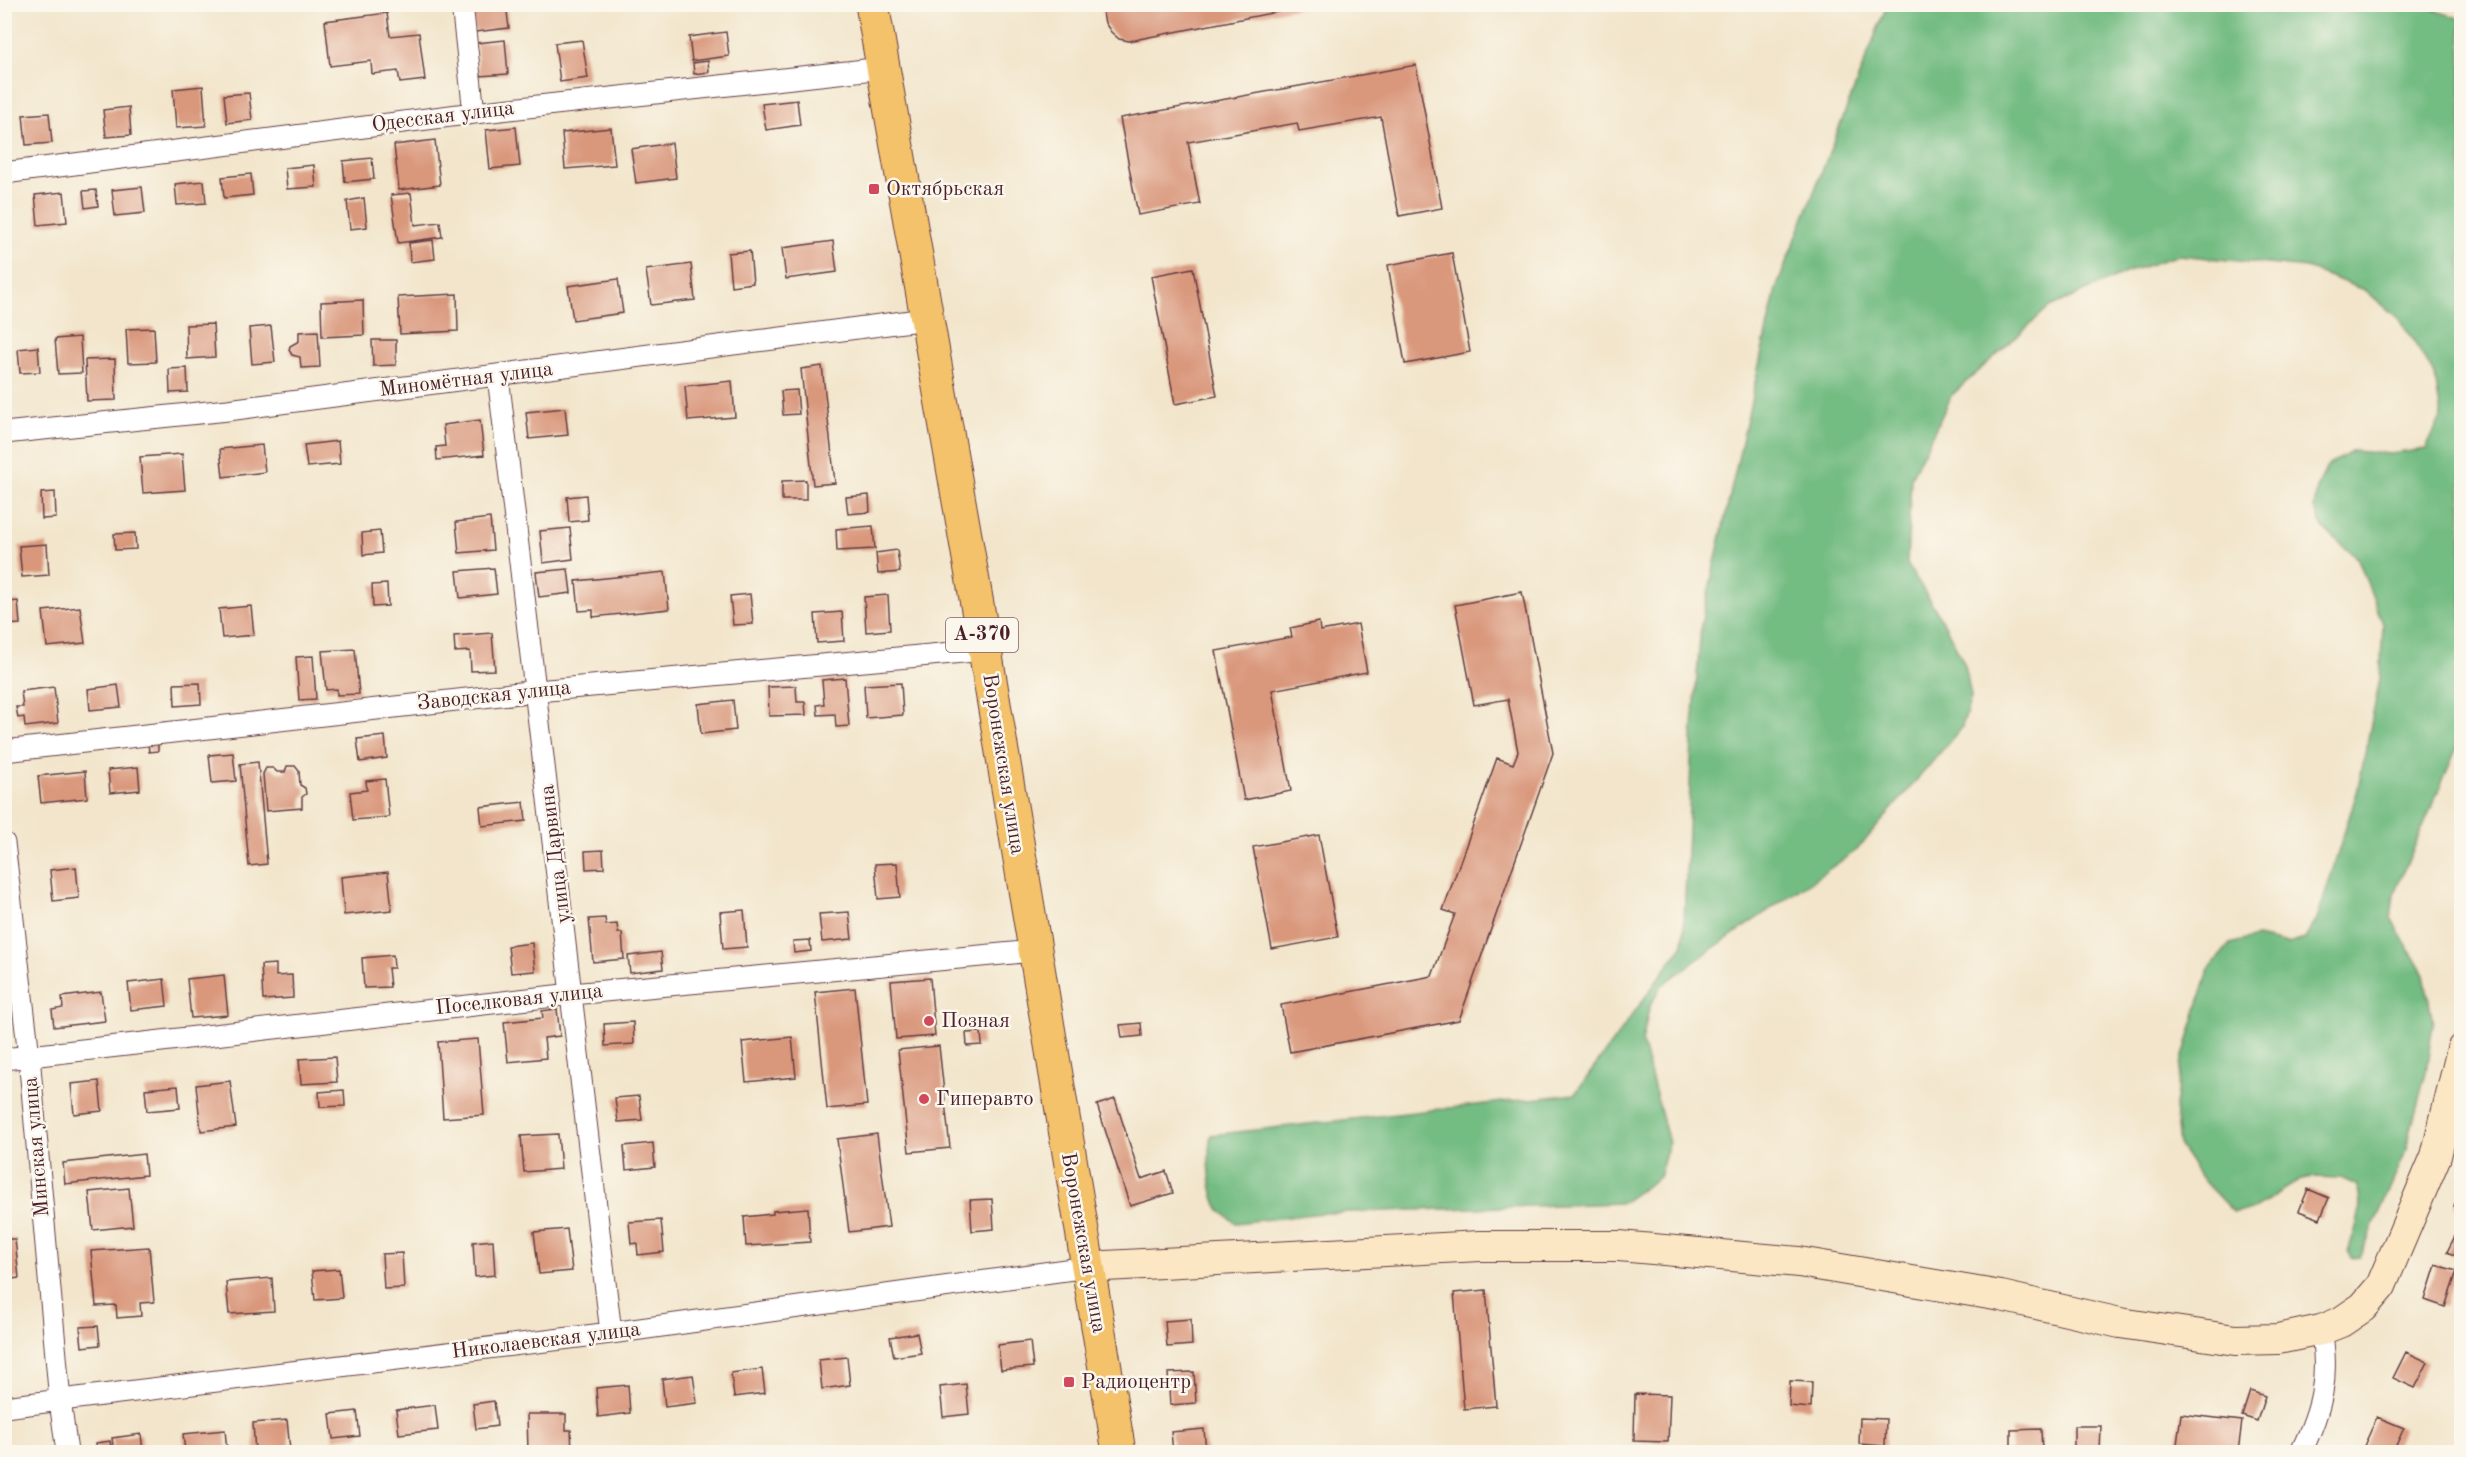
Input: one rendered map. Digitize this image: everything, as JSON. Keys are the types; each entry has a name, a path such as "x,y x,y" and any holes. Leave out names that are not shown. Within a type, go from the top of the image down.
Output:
{"highway":[{"name":"Воронежская улица","path":"872,4 985,650 1119,1452"}],"main road":[{"path":"1087,1267 1480,1246 1619,1246 1799,1262 2001,1296 2120,1323 2235,1340 2278,1339 2321,1330 2341,1322 2363,1307 2381,1286 2436,1156 2462,1049"}],"street":[{"path":"462,4 474,112"},
{"name":"Одесская улица","path":"4,172 474,112 883,68"},
{"name":"Миномётная улица","path":"4,433 228,410 926,319"},
{"name":"улица Дарвина","path":"498,376 611,1333"},
{"name":"Заводская улица","path":"4,751 537,691 985,650"},
{"name":"Минская улица","path":"4,843 29,1056 60,1401 67,1452"},
{"name":"Поселковая улица","path":"4,1059 572,994 1034,951"},
{"name":"Николаевская улица","path":"4,1407 611,1333 1087,1267"},
{"path":"2301,1452 2316,1420 2325,1382 2326,1354 2321,1330"}],"green space":[{"path":"2417,4 2461,19 2461,738 2394,894 2391,918 2424,975 2433,1023 2426,1072 2404,1156 2360,1257 2351,1258 2348,1253 2356,1228 2360,1202 2356,1185 2341,1178 2314,1177 2298,1181 2252,1210 2233,1212 2200,1177 2179,1146 2175,1106 2182,1060 2209,969 2230,944 2257,937 2288,944 2305,939 2318,917 2358,789 2380,679 2383,624 2358,559 2323,528 2314,509 2317,489 2327,466 2353,451 2391,454 2426,449 2441,417 2435,375 2400,320 2365,290 2307,268 2179,255 2130,271 2048,308 1952,395 1911,478 1907,564 1944,623 1965,665 1971,697 1962,727 1857,850 1661,986 1649,1008 1642,1042 1669,1143 1659,1177 1622,1203 1322,1213 1236,1223 1221,1211 1214,1196 1210,1174 1211,1135 1575,1094 1683,945 1692,739 1701,625 1776,289 1887,5"}],"building":[{"path":"471,4 506,4 509,28 475,32"},
{"path":"1101,4 1307,4 1307,6 1129,41 1119,39 1111,32 1105,23"},
{"path":"387,13 390,36 419,33 425,80 400,83 398,71 372,74 371,61 330,66 325,21"},
{"path":"726,32 729,56 692,61 689,37"},
{"path":"505,40 508,74 479,76 476,43"},
{"path":"582,40 588,78 560,82 555,43"},
{"path":"708,61 709,72 694,74 693,63"},
{"path":"1416,65 1442,208 1399,216 1381,117 1299,131 1297,123 1188,142 1200,204 1138,215 1120,118"},
{"path":"203,86 206,126 176,128 173,89"},
{"path":"249,93 252,120 227,123 224,95"},
{"path":"797,100 800,125 766,130 762,104"},
{"path":"129,107 131,135 106,137 103,110"},
{"path":"49,113 52,143 26,145 23,115"},
{"path":"516,127 520,166 490,169 486,130"},
{"path":"611,128 615,165 565,169 562,133"},
{"path":"435,140 440,185 399,190 394,145"},
{"path":"672,143 676,178 636,183 631,149"},
{"path":"372,158 374,179 345,182 343,161"},
{"path":"314,165 316,187 287,189 285,168"},
{"path":"251,174 253,195 224,198 222,177"},
{"path":"204,181 206,203 177,205 175,184"},
{"path":"142,187 145,213 115,216 112,190"},
{"path":"96,190 98,206 85,208 83,191"},
{"path":"64,192 67,222 38,225 35,195"},
{"path":"411,193 415,225 440,222 442,237 398,243 391,195"},
{"path":"364,198 367,227 350,229 347,201"},
{"path":"433,240 435,259 410,262 409,243"},
{"path":"833,241 837,272 786,279 782,248"},
{"path":"750,251 753,283 731,286 728,253"},
{"path":"1452,253 1470,352 1405,364 1388,265"},
{"path":"691,264 695,300 651,305 646,270"},
{"path":"1193,268 1217,396 1175,404 1151,276"},
{"path":"618,279 623,313 573,320 568,286"},
{"path":"457,294 458,331 400,334 398,297"},
{"path":"363,300 364,335 322,337 321,302"},
{"path":"213,324 215,357 187,359 186,325"},
{"path":"271,326 275,362 252,364 249,328"},
{"path":"154,328 156,362 128,363 126,329"},
{"path":"318,331 320,367 301,368 300,357 292,355 289,350 290,346 299,341 299,332"},
{"path":"80,337 82,373 58,374 55,339"},
{"path":"372,340 396,340 396,365 373,366"},
{"path":"38,347 40,372 20,373 18,349"},
{"path":"115,359 116,400 87,401 85,360"},
{"path":"822,366 835,483 813,485 801,369"},
{"path":"187,368 188,392 170,393 169,369"},
{"path":"732,381 735,417 688,421 685,386"},
{"path":"797,390 799,414 783,415 781,391"},
{"path":"565,408 568,435 529,439 526,412"},
{"path":"480,420 484,455 437,460 436,447 445,446 443,425"},
{"path":"338,441 340,464 307,467 304,445"},
{"path":"262,445 265,472 223,477 220,449"},
{"path":"182,454 185,490 143,493 140,457"},
{"path":"806,480 806,500 782,500 782,481"},
{"path":"55,492 56,518 42,519 41,493"},
{"path":"586,495 588,520 569,522 567,497"},
{"path":"869,495 870,512 848,514 846,497"},
{"path":"490,518 493,550 459,553 456,522"},
{"path":"873,526 875,549 837,551 836,529"},
{"path":"570,528 573,559 543,563 540,531"},
{"path":"380,531 382,553 363,555 362,533"},
{"path":"135,533 136,549 115,550 114,534"},
{"path":"47,544 49,575 22,577 19,546"},
{"path":"897,550 900,572 878,574 876,553"},
{"path":"494,568 497,594 460,598 457,571"},
{"path":"568,569 571,593 539,597 536,572"},
{"path":"665,572 669,609 593,617 593,610 579,611 576,581"},
{"path":"7,579 9,602 18,601 20,624 4,625 4,580"},
{"path":"387,584 388,606 373,607 372,585"},
{"path":"1522,592 1553,753 1459,1020 1290,1052 1281,1005 1432,976 1455,914 1443,910 1497,758 1513,764 1518,752 1508,699 1474,705 1455,605"},
{"path":"750,594 753,624 733,625 730,596"},
{"path":"888,595 890,630 866,632 864,597"},
{"path":"251,606 254,635 222,638 219,609"},
{"path":"80,607 85,643 47,647 43,611"},
{"path":"842,612 844,641 817,643 815,614"},
{"path":"1319,622 1320,631 1358,624 1367,672 1272,690 1291,791 1244,800 1216,651 1292,637 1290,628"},
{"path":"492,633 495,670 471,671 470,651 455,652 454,636"},
{"path":"355,649 359,694 337,695 337,689 326,690 322,651"},
{"path":"313,656 316,699 299,700 296,657"},
{"path":"845,678 849,726 836,727 835,714 818,715 817,705 824,704 822,680"},
{"path":"200,683 201,704 175,706 174,684"},
{"path":"901,683 903,715 866,718 864,685"},
{"path":"118,685 121,707 90,710 88,689"},
{"path":"796,686 797,702 805,702 806,715 769,716 768,687"},
{"path":"54,687 58,723 25,727 24,717 18,718 16,707 23,707 21,691"},
{"path":"733,700 736,730 701,734 698,704"},
{"path":"385,736 387,758 360,762 357,739"},
{"path":"158,743 158,751 149,752 148,744"},
{"path":"233,753 236,781 212,783 209,755"},
{"path":"258,762 267,864 249,866 240,764"},
{"path":"287,766 295,766 299,771 300,785 305,788 306,794 302,797 302,808 266,811 263,774 266,768 285,772"},
{"path":"138,767 140,790 110,793 108,770"},
{"path":"85,771 87,798 41,803 38,776"},
{"path":"385,779 389,817 353,820 350,792 367,790 366,781"},
{"path":"524,802 526,821 482,826 480,807"},
{"path":"1319,835 1338,937 1272,949 1253,847"},
{"path":"603,850 604,868 586,869 585,851"},
{"path":"897,863 900,897 878,899 875,864"},
{"path":"76,867 79,898 53,901 50,870"},
{"path":"388,872 392,910 344,915 341,877"},
{"path":"744,910 747,947 723,949 720,912"},
{"path":"849,912 852,939 822,942 819,914"},
{"path":"605,918 606,925 617,924 618,933 622,933 624,959 593,962 589,919"},
{"path":"810,940 811,951 794,953 793,941"},
{"path":"532,943 535,971 511,973 508,946"},
{"path":"661,952 663,969 630,973 628,956"},
{"path":"393,955 394,968 388,968 390,987 364,988 362,958"},
{"path":"276,964 276,976 292,975 293,998 263,1000 261,965"},
{"path":"224,975 228,1015 191,1018 187,979"},
{"path":"930,978 935,1036 896,1039 891,981"},
{"path":"164,979 167,1006 131,1010 128,983"},
{"path":"855,988 867,1105 827,1109 815,992"},
{"path":"101,992 105,1021 54,1027 52,1010 63,1008 62,997"},
{"path":"557,1009 560,1036 544,1038 546,1058 508,1062 504,1022 543,1018 542,1011"},
{"path":"633,1022 634,1044 605,1046 604,1024"},
{"path":"1141,1023 1142,1036 1122,1038 1120,1025"},
{"path":"981,1032 982,1045 967,1046 966,1033"},
{"path":"792,1037 796,1077 746,1082 742,1042"},
{"path":"478,1039 484,1115 443,1118 438,1042"},
{"name":"Гиперавто","path":"939,1046 950,1148 909,1152 898,1050"},
{"path":"335,1057 337,1082 301,1084 299,1059"},
{"path":"99,1081 102,1111 74,1114 71,1084"},
{"path":"230,1081 236,1127 201,1131 196,1085"},
{"path":"178,1086 180,1108 147,1111 145,1089"},
{"path":"344,1090 345,1106 320,1107 319,1092"},
{"path":"639,1096 642,1120 618,1122 615,1098"},
{"path":"1115,1099 1141,1179 1166,1171 1173,1193 1130,1206 1097,1105"},
{"path":"558,1134 561,1169 524,1172 521,1136"},
{"path":"877,1134 889,1227 849,1232 837,1139"},
{"path":"653,1143 655,1167 626,1170 624,1146"},
{"path":"144,1154 146,1175 65,1184 63,1163"},
{"path":"129,1188 133,1226 93,1230 89,1192"},
{"path":"2462,1188 2462,1209 2454,1206"},
{"path":"2308,1189 2329,1198 2320,1219 2299,1211"},
{"path":"992,1199 994,1229 972,1231 970,1200"},
{"path":"808,1208 810,1242 746,1246 744,1217 773,1214 773,1211"},
{"path":"661,1220 664,1252 638,1255 637,1243 631,1244 629,1222"},
{"path":"567,1229 572,1271 539,1274 534,1232"},
{"path":"2456,1234 2462,1237 2462,1259 2447,1252"},
{"path":"4,1239 15,1239 19,1278 4,1280"},
{"path":"493,1240 495,1275 475,1277 473,1242"},
{"path":"149,1247 154,1302 140,1303 141,1316 117,1318 116,1305 96,1306 91,1251"},
{"path":"402,1253 404,1288 384,1289 382,1254"},
{"path":"2436,1265 2457,1271 2445,1307 2425,1300"},
{"path":"339,1269 342,1298 315,1300 312,1271"},
{"path":"272,1278 274,1311 229,1314 226,1282"},
{"path":"1486,1290 1496,1406 1464,1409 1454,1293"},
{"path":"1191,1319 1192,1345 1167,1347 1165,1321"},
{"path":"98,1326 100,1345 82,1347 80,1327"},
{"path":"917,1333 921,1353 894,1357 890,1337"},
{"path":"1030,1341 1033,1367 1001,1370 998,1345"},
{"path":"2406,1352 2428,1362 2415,1388 2393,1378"},
{"path":"847,1357 850,1385 822,1389 819,1360"},
{"path":"762,1369 765,1393 734,1397 731,1373"},
{"path":"1194,1372 1196,1403 1170,1405 1168,1373"},
{"path":"693,1375 697,1403 665,1407 662,1379"},
{"path":"1790,1381 1812,1382 1811,1408 1789,1406"},
{"path":"966,1384 969,1414 943,1417 940,1387"},
{"path":"628,1385 630,1413 598,1417 596,1388"},
{"path":"2250,1391 2265,1396 2257,1421 2242,1416"},
{"path":"1635,1394 1670,1395 1668,1442 1634,1441"},
{"path":"494,1401 497,1426 476,1429 473,1404"},
{"path":"435,1405 438,1430 399,1434 396,1410"},
{"path":"357,1411 360,1436 333,1439 330,1414"},
{"path":"527,1414 566,1414 566,1430 571,1430 572,1452 528,1452"},
{"path":"2181,1414 2242,1421 2238,1452 2176,1452"},
{"path":"2377,1417 2404,1428 2393,1452 2379,1452 2364,1446"},
{"path":"1860,1418 1886,1419 1885,1446 1859,1444"},
{"path":"287,1420 290,1450 255,1452 253,1423"},
{"path":"2074,1426 2101,1426 2100,1452 2074,1452"},
{"path":"1204,1429 1206,1452 1173,1452 1171,1432"},
{"path":"2041,1429 2042,1452 2011,1452 2011,1430"},
{"path":"225,1430 227,1451 185,1452 183,1434"},
{"path":"141,1434 143,1452 114,1452 112,1438"},
{"path":"110,1441 112,1452 97,1452 96,1443"}],"place":[{"name":"Октябрьская","path":"874,189"},
{"name":"Позная","path":"929,1021"},
{"name":"Гиперавто","path":"924,1099"},
{"name":"Радиоцентр","path":"1069,1382"}]}
